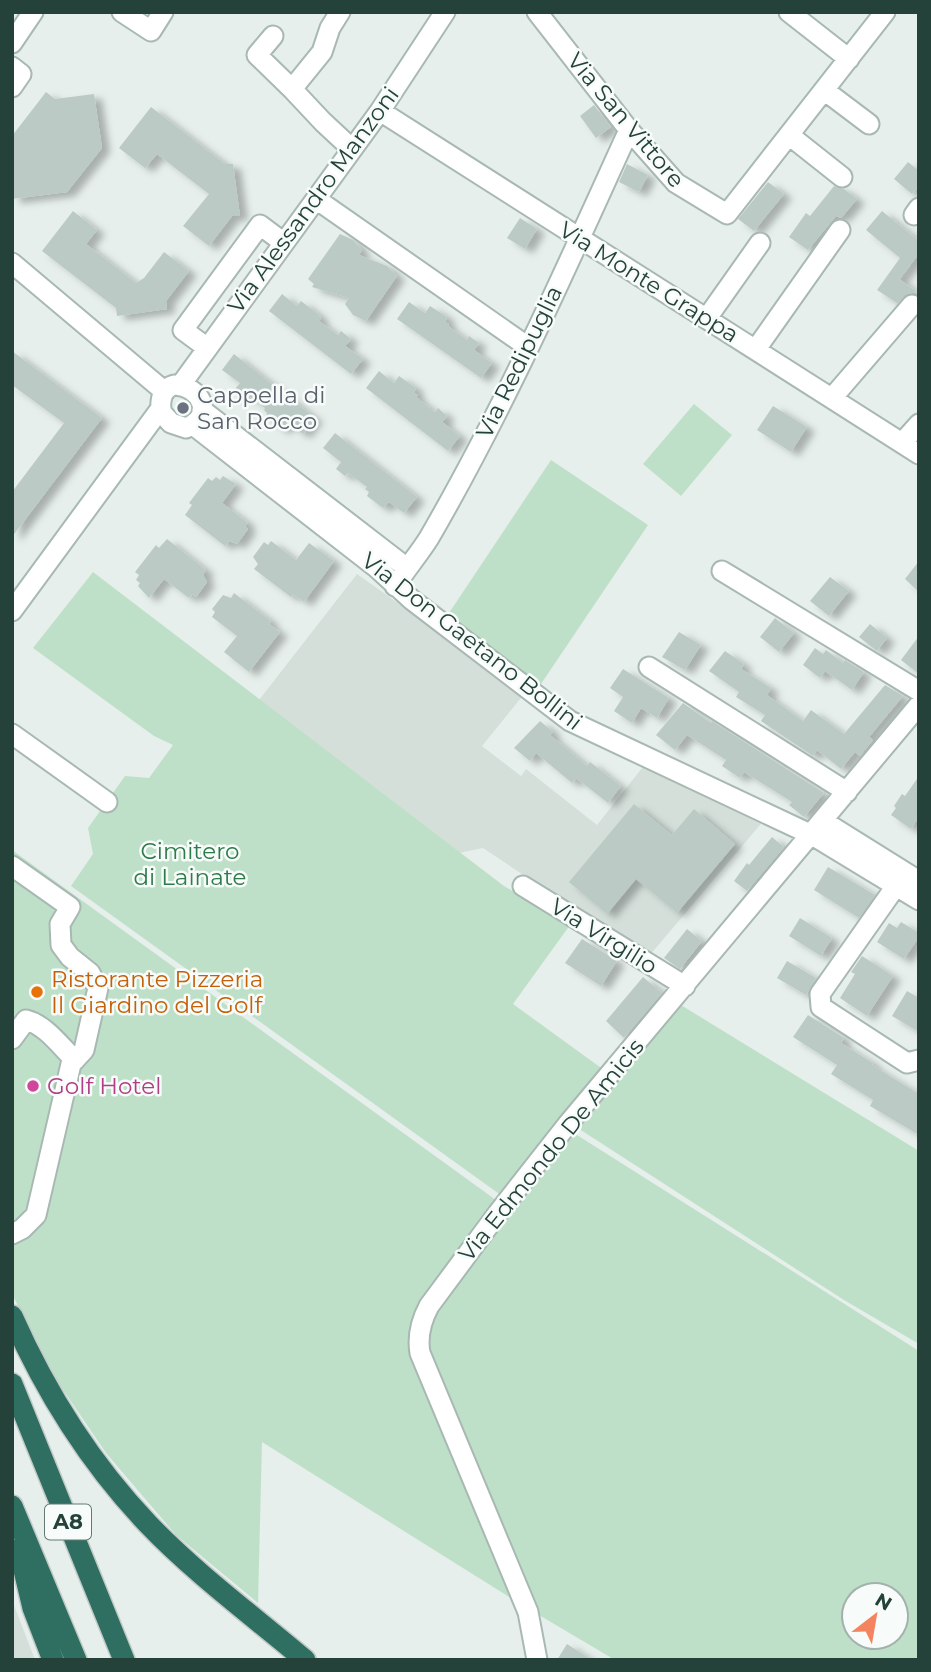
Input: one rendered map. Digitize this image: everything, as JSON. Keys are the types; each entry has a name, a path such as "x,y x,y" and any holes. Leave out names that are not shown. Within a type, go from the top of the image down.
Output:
{"highway":[{"path":"12,1316 41,1378 70,1425 110,1480 133,1507 194,1567 305,1660"},
{"name":"A8","path":"12,1384 124,1660"},
{"name":"A8","path":"12,1506 76,1660"},
{"path":"12,1520 33,1608 53,1660"}],"street":[{"path":"12,43 33,12"},
{"path":"122,12 151,31 163,12"},
{"path":"292,89 322,52 330,28 340,12"},
{"name":"Via Alessandro Manzoni","path":"12,611 380,111 445,12"},
{"name":"Via San Vittore","path":"537,12 629,130 676,183 727,214 789,135"},
{"path":"789,12 849,59"},
{"path":"842,177 789,135 885,12"},
{"path":"273,36 257,55 352,149"},
{"path":"12,66 22,74 12,87"},
{"path":"824,90 869,124"},
{"name":"Via Monte Grappa","path":"380,111 919,454"},
{"name":"Via Redipuglia","path":"395,586 423,548 528,347 629,130"},
{"path":"316,199 528,347"},
{"path":"206,347 183,330 260,225 284,243"},
{"path":"755,349 840,230"},
{"path":"707,318 760,243"},
{"path":"12,263 168,401 178,427 186,428 198,417 200,398 195,393 168,401"},
{"path":"832,398 912,305"},
{"name":"Via Don Gaetano Bollini","path":"198,417 407,568"},
{"name":"Via Don Gaetano Bollini","path":"198,417 395,586 570,721 818,828"},
{"path":"902,443 919,424"},
{"path":"722,571 919,691"},
{"path":"649,667 847,792"},
{"name":"Via Edmondo De Amicis","path":"537,1660 528,1612 420,1353 418,1342 422,1319 506,1202 567,1125 919,705"},
{"path":"12,734 107,802"},
{"path":"818,828 919,881"},
{"path":"818,828 919,900"},
{"path":"12,866 70,907 60,924 61,945 70,957 90,973 98,988 84,1050 71,1064 36,1215 22,1229 12,1234"},
{"name":"Via Virgilio","path":"523,886 685,986"},
{"path":"896,886 820,994 821,1007 908,1063 919,1059"},
{"path":"12,1039 26,1020 32,1022 75,1060"}],"shaded area":[{"path":"357,574 525,693 482,746 521,776 526,769 597,825 646,763 765,819 650,955 483,848 459,853 259,700"},
{"path":"12,1600 35,1660 12,1660"}],"green space":[{"path":"694,404 732,435 681,496 643,464"},
{"path":"551,460 648,525 541,684 445,619"},
{"name":"Cimitero di Lainate","path":"93,572 504,886 570,925 513,1004 604,1070 502,1196 71,886 93,854 88,828 125,776 149,778 173,745 154,736 33,648"},
{"path":"12,850 507,1208 569,1130 919,1351 919,1660 615,1660 517,1602 262,1442 258,1603 176,1535 106,1453 53,1375 12,1294"},
{"path":"676,1002 919,1151 919,1344 844,1300 573,1125"}],"building":[{"path":"46,92 55,99 94,94 102,148 67,192 12,199 12,136"},
{"path":"594,105 611,127 596,138 580,116"},
{"path":"151,107 225,164 233,164 240,216 232,216 209,246 183,226 209,194 157,154 145,168 119,148"},
{"path":"908,162 919,171 919,186 912,194 894,179"},
{"path":"627,164 648,175 639,192 619,182"},
{"path":"768,182 784,194 754,231 738,219"},
{"path":"834,186 844,189 857,199 841,218 836,216 808,250 789,237 806,213 810,216"},
{"path":"73,211 97,230 86,244 136,283 144,278 164,252 189,271 166,301 167,309 117,316 116,308 42,251"},
{"path":"882,211 919,241 919,254 899,279 917,292 907,294 897,303 877,290 900,258 866,230"},
{"path":"520,218 537,229 525,249 507,238"},
{"path":"340,234 353,240 362,250 359,255 387,266 397,276 366,321 353,315 345,304 349,298 312,287 314,284 308,279"},
{"path":"282,294 297,306 301,301 318,314 321,318 319,321 338,335 341,331 351,339 345,346 363,359 351,374 269,311"},
{"path":"409,302 425,313 430,306 447,317 445,322 448,326 467,340 469,336 479,343 474,350 492,363 481,378 397,319"},
{"path":"12,351 102,418 12,537 12,492 64,423 12,385"},
{"path":"234,354 315,418 303,434 287,423 282,430 266,417 265,408 246,394 244,397 234,390 240,383 222,370"},
{"path":"379,371 394,383 399,376 416,388 416,397 435,412 438,408 447,416 442,422 460,436 448,451 366,388"},
{"path":"773,406 807,427 791,452 757,430"},
{"path":"335,433 417,497 404,513 389,502 383,508 367,496 367,487 348,473 345,476 336,469 341,462 323,448"},
{"path":"223,476 236,484 222,503 248,523 245,526 248,529 237,544 229,541 225,546 185,515 192,505 189,503 208,478 212,481 216,477 220,480"},
{"path":"167,539 206,570 203,575 207,582 196,597 192,594 189,598 164,579 149,598 138,586 140,583 136,580 139,575 135,572 156,545 159,548"},
{"path":"271,541 296,560 309,543 334,561 304,602 293,594 291,597 254,569 258,564 253,557 264,542 268,545"},
{"path":"919,561 919,592 905,579"},
{"path":"830,577 849,591 829,616 810,601"},
{"path":"234,593 271,621 269,624 280,632 249,672 224,652 237,636 212,617 215,612 212,609 223,595 231,598"},
{"path":"775,618 794,633 779,652 760,637"},
{"path":"870,624 887,638 877,651 859,637"},
{"path":"679,632 701,645 685,670 662,657"},
{"path":"919,636 919,674 901,660"},
{"path":"815,648 823,654 826,650 843,663 845,660 864,672 852,690 825,671 820,678 803,665"},
{"path":"725,651 744,664 741,669 771,688 767,695 803,721 811,710 844,734 885,685 903,696 869,737 873,740 860,756 855,752 841,769 817,750 813,756 761,721 765,715 736,697 739,692 709,671"},
{"path":"623,669 669,698 657,718 641,708 632,723 614,711 623,697 610,688"},
{"path":"683,703 824,793 804,817 789,805 792,802 744,772 740,778 722,766 726,760 687,735 675,750 656,735"},
{"path":"540,721 553,732 550,735 587,766 590,762 621,786 608,803 576,778 572,783 536,753 530,761 514,748"},
{"path":"919,776 919,817 911,829 891,815 902,794 905,796"},
{"path":"634,804 672,835 694,809 735,844 677,913 636,879 607,914 569,882"},
{"path":"772,837 784,847 747,891 734,881"},
{"path":"828,867 875,895 859,918 814,890"},
{"path":"800,918 832,938 821,956 789,936"},
{"path":"901,922 919,933 904,959 877,942 889,923 897,928"},
{"path":"687,929 702,941 680,969 664,958"},
{"path":"582,939 617,961 601,986 565,963"},
{"path":"862,956 893,976 867,1016 840,998 855,974 851,972"},
{"path":"787,961 816,978 806,995 777,978"},
{"path":"643,977 662,993 624,1038 606,1021"},
{"path":"907,991 919,998 919,1032 892,1016"},
{"path":"808,1015 844,1038 841,1043 919,1094 919,1135 870,1106 873,1100 831,1074 837,1065 793,1037"},
{"path":"567,1644 592,1660 557,1660"}],"place":[{"name":"Cappella di San Rocco","path":"183,408"},
{"name":"Ristorante Pizzeria Il Giardino del Golf","path":"37,992"},
{"name":"Golf Hotel","path":"33,1086"}]}
